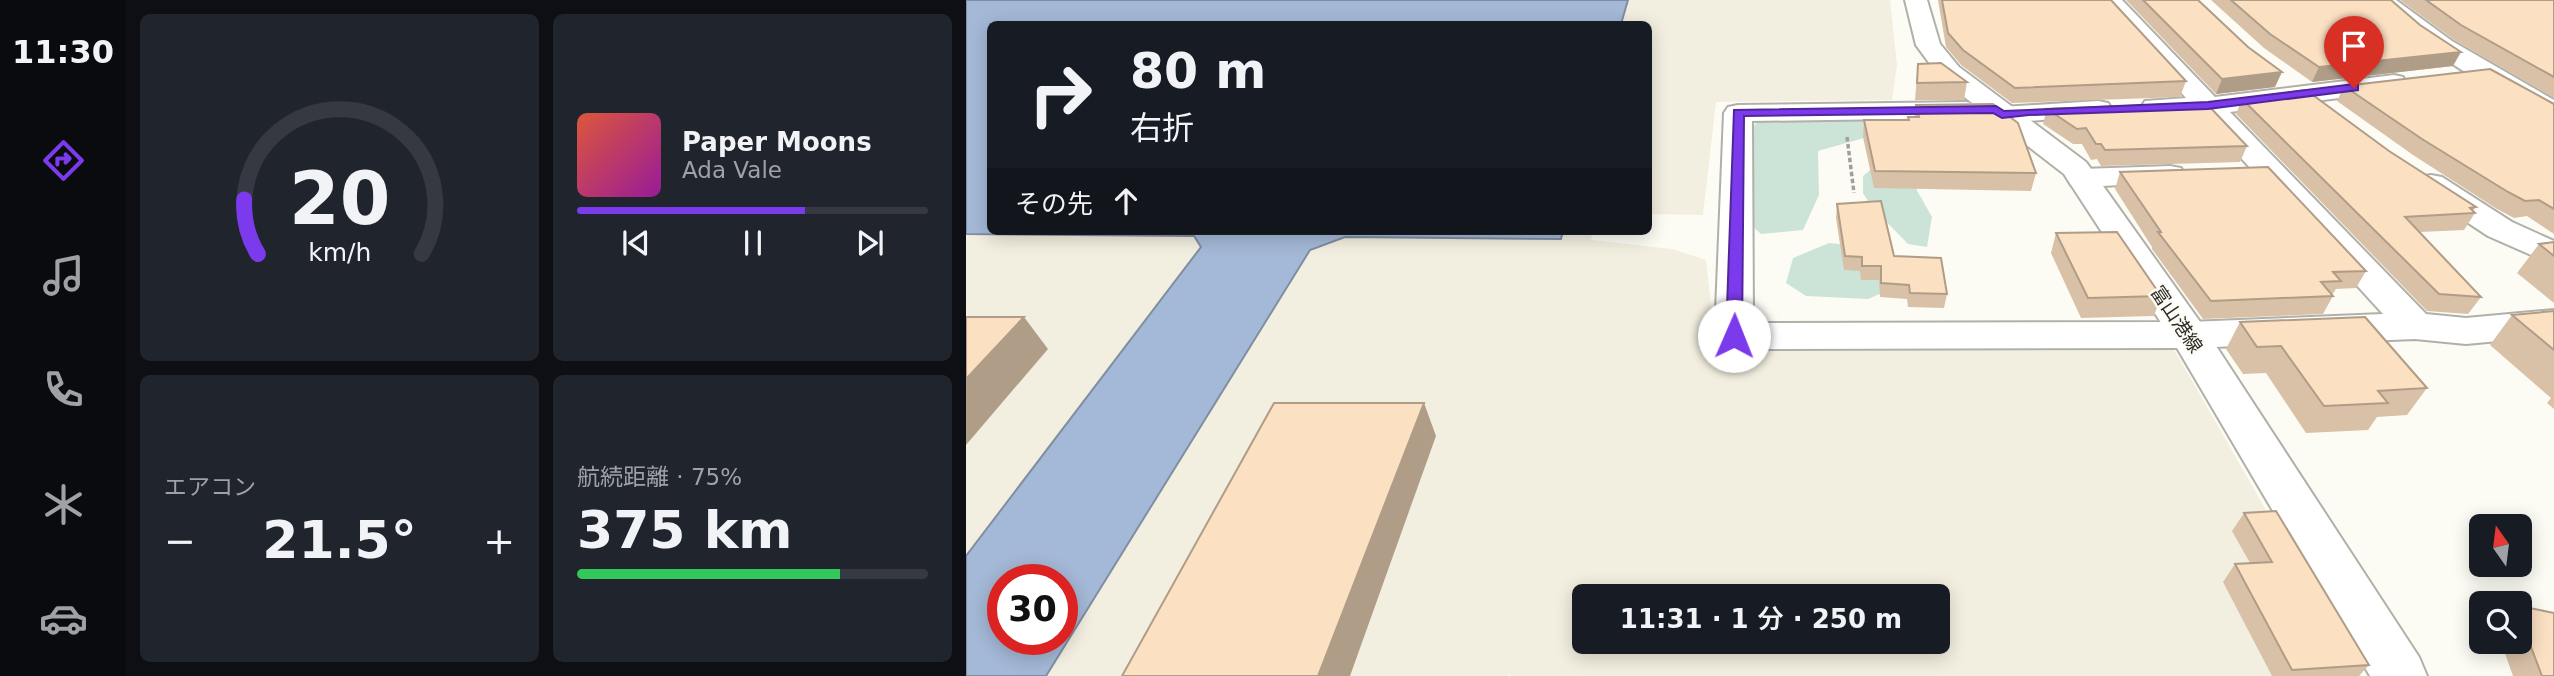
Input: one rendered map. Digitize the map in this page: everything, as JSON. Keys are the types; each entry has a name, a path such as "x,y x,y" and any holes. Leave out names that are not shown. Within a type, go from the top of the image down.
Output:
{"street":[{"name":"富山港線","path":"1916,0 1928,45 1950,73 2075,168 2189,335 2400,676"},
{"path":"2109,0 2414,326"},
{"path":"2382,0 2426,37 2483,73 2548,103"},
{"path":"2273,71 2333,116"},
{"path":"2483,73 2208,106 1999,112 1738,113 1734,336 2189,335 2414,326 2466,331 2554,323"},
{"path":"2043,83 2060,110"},
{"path":"2404,166 2501,229 2554,254"},
{"path":"2082,178 2270,172"}],"path":[{"path":"1843,111 1854,194"}],"shaded area":[{"path":"1628,0 1890,0 1897,65 1892,100 1716,102 1703,215 1652,214 1652,21 1622,21"},
{"path":"966,234 1194,236 1202,247 1310,250 1344,237 1560,239 1562,235 1593,235 1591,240 1672,249 1706,260 1716,350 2171,344 2361,676 966,676"}],"green space":[{"path":"1886,117 1895,123 1889,131 1818,151 1819,195 1803,230 1761,234 1743,218 1743,157 1755,124 1767,120"},
{"path":"1881,161 1910,178 1932,217 1927,247 1908,244 1871,206 1863,193 1863,176"},
{"path":"1829,243 1851,245 1889,290 1868,299 1806,296 1786,283 1793,258"}],"water":[{"path":"966,0 1628,0 1622,21 987,21 987,234 966,234"},
{"path":"1080,235 1562,235 1561,239 1345,237 1310,250 1078,624 1078,564 987,564 987,655 1059,655 1046,676 966,676 966,556 1201,247 1194,236"}],"building":[{"path":"1942,0 2111,0 2186,81 2015,88 1963,50 1948,33"},
{"path":"2143,0 2198,0 2248,47 2282,72 2222,79"},
{"path":"2231,0 2391,0 2420,25 2461,52 2319,67 2270,34"},
{"path":"2426,0 2554,0 2554,77 2461,25"},
{"path":"1941,63 1967,82 1917,83 1918,64"},
{"path":"2490,69 2554,104 2554,209 2539,200 2525,201 2508,192 2422,139 2344,86"},
{"path":"2306,90 2389,151 2476,207 2470,208 2475,213 2405,217 2481,297 2439,294 2242,99"},
{"path":"2206,103 2247,146 2105,150 2101,144 2096,144 2086,128 2077,129 2047,109"},
{"path":"1993,104 2018,123 2036,173 1875,171 1864,120 1909,120 1908,117 1919,117 1916,105"},
{"path":"2268,167 2366,271 2333,272 2341,281 2321,282 2333,296 2211,301 2158,232 2161,232 2120,172"},
{"path":"1881,201 1894,256 1941,258 1947,294 1910,293 1909,285 1881,283 1881,266 1862,266 1862,257 1845,256 1837,204"},
{"path":"2117,232 2161,296 2088,298 2056,233"},
{"path":"2554,242 2554,256 2539,244"},
{"path":"2554,311 2554,350 2512,315"},
{"path":"966,317 1024,317 966,379"},
{"path":"2365,317 2427,388 2378,391 2388,403 2324,406 2281,346 2257,347 2240,322"},
{"path":"1274,403 1424,403 1318,676 1122,676"},
{"path":"2276,511 2369,665 2292,670 2235,564 2272,562 2244,513"},
{"path":"2532,608 2554,613 2554,676 2542,676 2532,650"}],"route":[{"path":"1734,336 1738,113 1996,110 2002,115 2029,111 2208,106 2354,88"}]}
